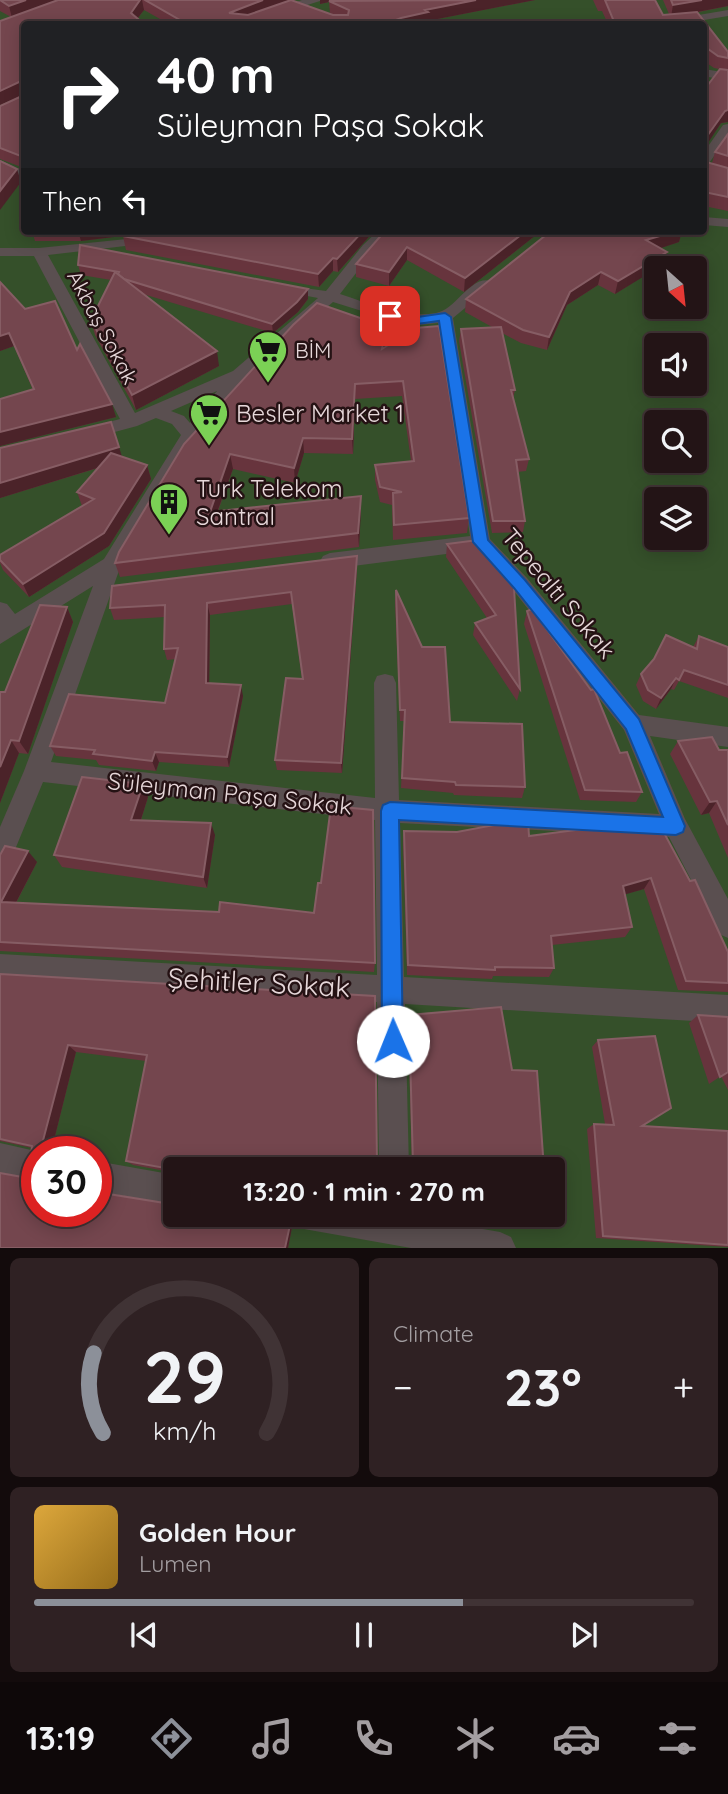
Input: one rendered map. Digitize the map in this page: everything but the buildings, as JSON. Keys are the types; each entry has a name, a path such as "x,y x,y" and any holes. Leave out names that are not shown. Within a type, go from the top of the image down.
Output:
{"street":[{"path":"281,0 309,12 320,5"},
{"path":"248,21 293,5 320,5"},
{"path":"682,21 728,13"},
{"path":"707,74 728,77"},
{"path":"707,156 728,128"},
{"path":"0,164 21,174"},
{"path":"707,221 728,223"},
{"path":"0,856 36,771 111,564 190,435 240,374 330,296 382,235"},
{"path":"4,254 164,238"},
{"path":"81,248 134,258"},
{"name":"Akbaş Sokak","path":"39,251 131,422"},
{"path":"265,284 330,296 410,321 445,317 499,274"},
{"name":"Tepealtı Sokak","path":"445,317 481,542 520,584 633,724 676,826 728,925"},
{"path":"65,439 131,422 240,374"},
{"path":"154,411 178,420 190,435"},
{"path":"306,564 481,542"},
{"path":"0,610 7,631 111,564"},
{"path":"104,589 131,585"},
{"path":"385,682 390,811 394,1157"},
{"path":"633,724 728,737"},
{"name":"Süleyman Paşa Sokak","path":"36,771 390,811 676,826"},
{"name":"Şehitler Sokak","path":"0,967 728,1009"},
{"path":"0,1158 21,1162"},
{"path":"112,1179 163,1189"},
{"path":"374,1227 500,1248"}],"green space":[{"path":"0,0 728,0 728,1248 0,1248"}],"place":[{"name":"BİM","path":"268,384"},
{"name":"Besler Market 1","path":"209,447"},
{"name":"Turk Telekom Santral","path":"169,536"}],"route":[{"path":"390,316 410,321 445,317 481,542 520,584 633,724 676,826 390,811 393,1041"}]}
